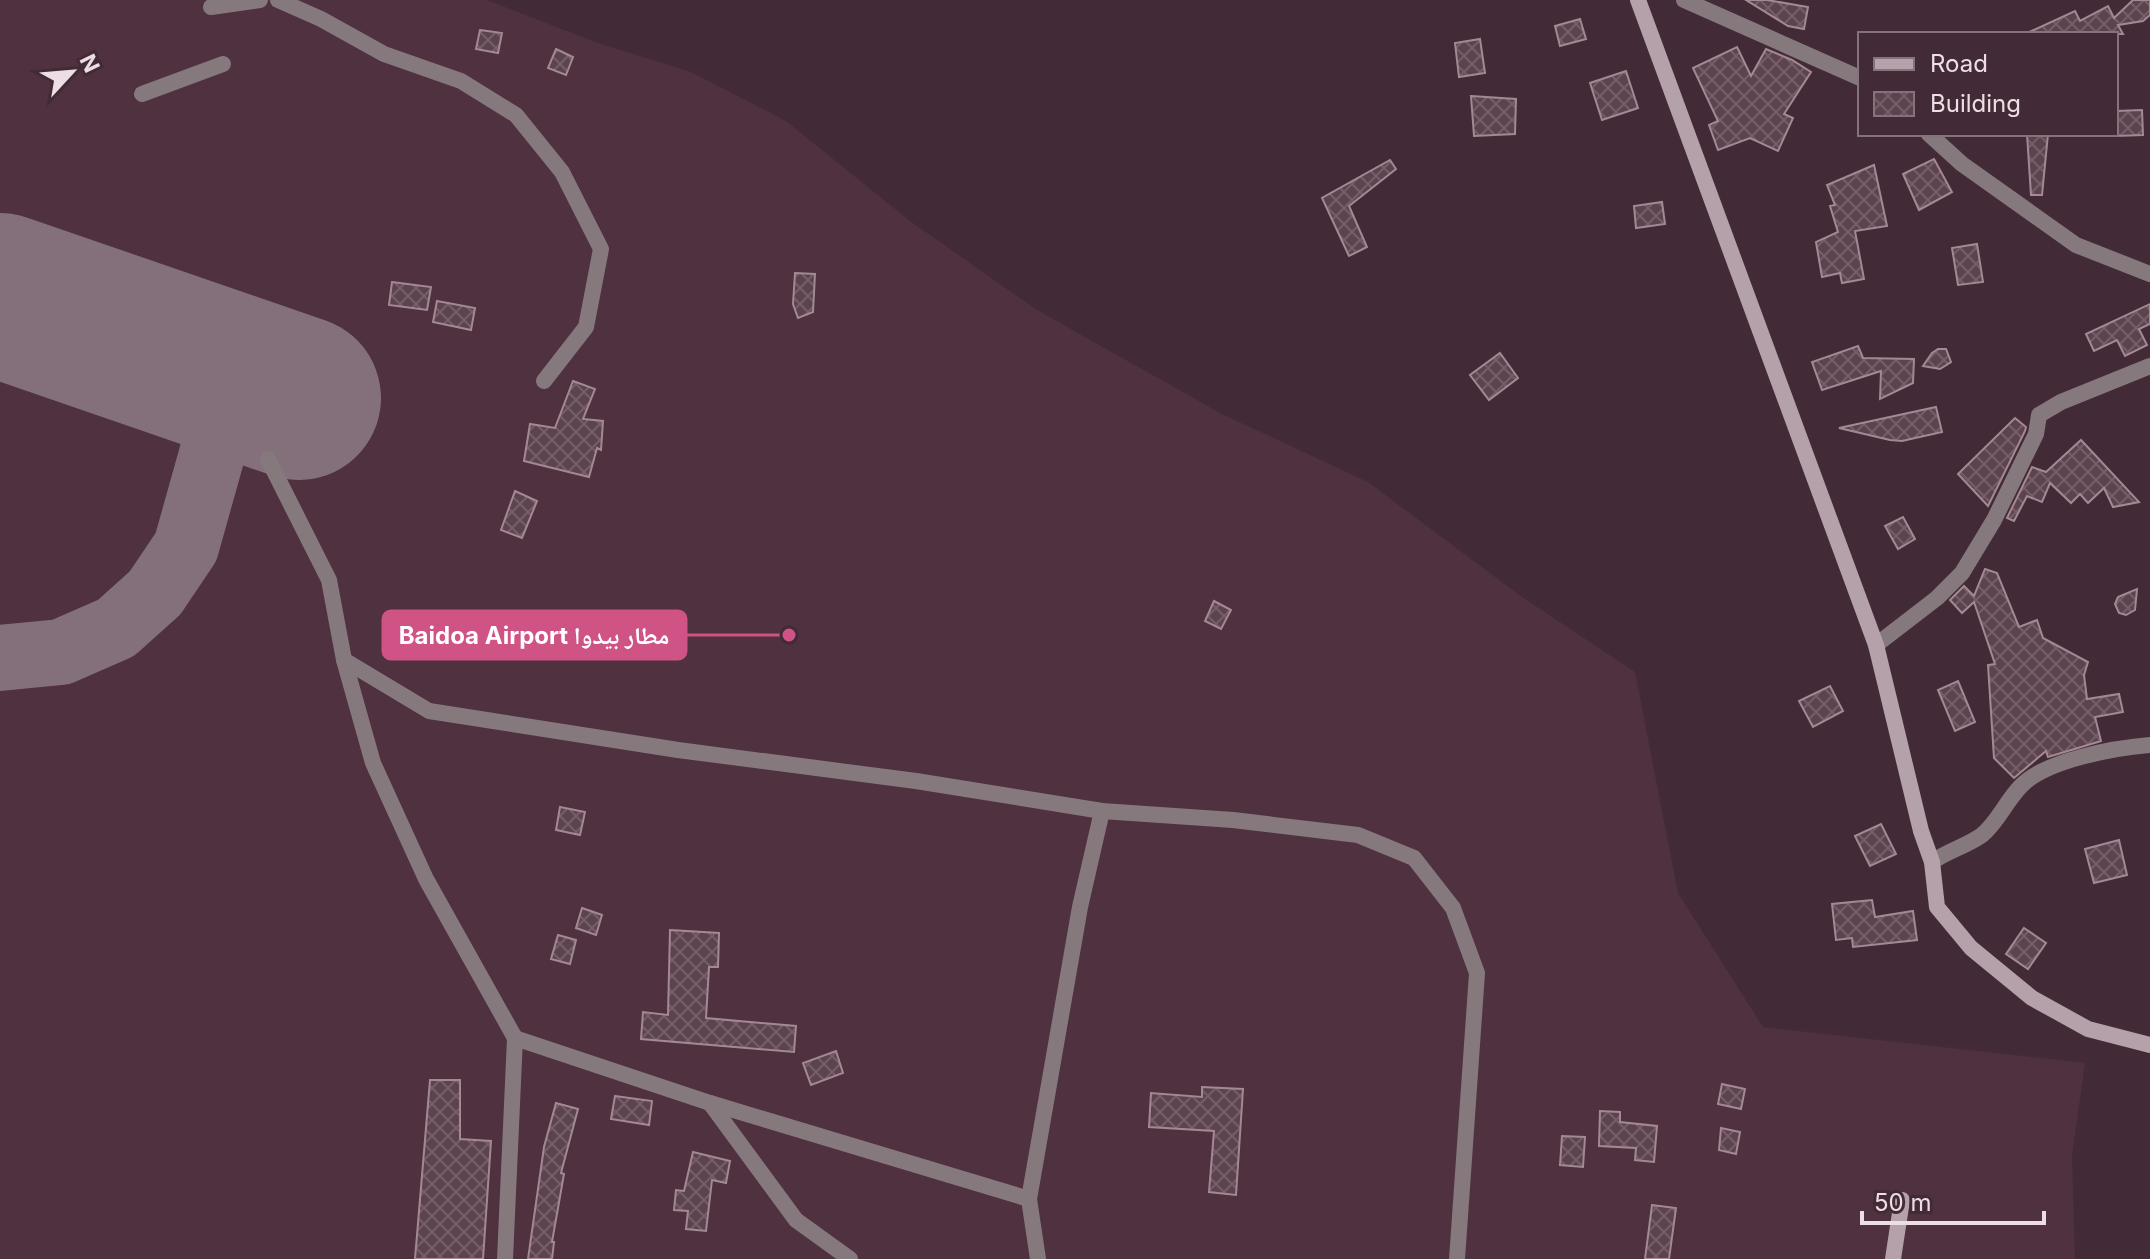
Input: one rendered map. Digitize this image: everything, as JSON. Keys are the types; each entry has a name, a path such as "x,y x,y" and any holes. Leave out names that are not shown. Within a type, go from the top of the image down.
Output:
{"street":[{"path":"211,7 260,0"},
{"path":"278,0 321,19 384,54 461,81 516,115 562,172 601,249 586,327 544,381"},
{"path":"1638,0 1876,645 1921,831 1932,862 1937,907 1983,958 2032,998 2088,1029 2150,1045"},
{"path":"1684,0 1858,77"},
{"path":"142,94 223,64"},
{"path":"1931,136 1962,164 2076,245 2150,274"},
{"path":"1876,645 1937,598 1962,573 1994,520 2036,434 2039,415 2061,402 2150,366"},
{"path":"268,459 329,580 344,660 373,763 426,879 515,1038 505,1259"},
{"path":"344,660 429,711 1102,811 1233,820 1358,835 1414,858 1453,908 1477,973 1457,1259"},
{"path":"1932,862 1981,836 2021,786 2043,771 2121,747 2150,745"},
{"path":"1038,1259 1029,1199 1080,907 1102,811"},
{"path":"515,1038 710,1103 1029,1199"},
{"path":"710,1103 796,1220 850,1259"},
{"path":"1893,1259 1902,1200"}],"shaded area":[{"path":"0,0 487,0 595,42 691,72 786,121 910,221 1037,310 1222,414 1368,482 1522,597 1635,672 1678,893 1763,1027 2085,1063 2072,1156 2075,1259 0,1259"}],"building":[{"path":"1746,0 1808,7 1804,29 1788,26"},
{"path":"2133,0 2150,0 2150,15 2143,21 2118,25 2123,34 2029,32 2075,11 2080,21 2108,6 2114,18"},
{"path":"1580,19 1586,39 1560,46 1555,26"},
{"path":"480,30 502,33 498,53 476,49"},
{"path":"1480,39 1485,73 1459,77 1455,43"},
{"path":"1737,47 1751,76 1766,49 1811,72 1784,114 1793,118 1778,151 1750,138 1718,150 1709,125 1718,121 1693,68"},
{"path":"556,49 573,57 566,75 548,68"},
{"path":"1626,71 1638,108 1602,120 1590,83"},
{"path":"1471,96 1516,99 1515,134 1474,136"},
{"path":"2142,110 2143,135 2118,136 2118,111"},
{"path":"2027,136 2048,136 2042,195 2031,195"},
{"path":"1934,159 1952,192 1919,210 1903,174"},
{"path":"1390,160 1396,169 1349,206 1367,247 1349,256 1322,198"},
{"path":"1874,165 1887,226 1855,231 1864,279 1842,283 1840,273 1822,277 1816,242 1838,232 1830,206 1835,205 1827,185"},
{"path":"1662,202 1665,224 1636,228 1634,206"},
{"path":"1977,244 1983,282 1958,285 1952,248"},
{"path":"795,273 815,274 813,312 798,318 793,304"},
{"path":"392,282 431,287 427,310 389,305"},
{"path":"437,301 475,308 471,330 433,322"},
{"path":"2150,304 2150,324 2139,329 2147,345 2125,356 2117,340 2094,351 2086,334"},
{"path":"1858,346 1863,358 1914,359 1913,383 1880,399 1881,371 1822,390 1812,362"},
{"path":"1946,349 1951,362 1940,369 1923,366 1932,353"},
{"path":"1500,353 1518,378 1489,400 1470,375"},
{"path":"573,381 595,389 583,419 603,421 601,450 597,448 589,477 524,461 530,424 555,428"},
{"path":"1936,407 1942,432 1902,441 1839,428"},
{"path":"2015,418 2026,427 2025,431 1988,506 1958,474"},
{"path":"2081,440 2139,502 2113,507 2104,488 2088,503 2080,494 2071,503 2050,483 2042,502 2027,496 2014,521 2007,518 2032,467 2046,472"},
{"path":"515,491 537,501 522,538 501,530"},
{"path":"1903,517 1915,539 1898,549 1885,526"},
{"path":"1985,569 1997,573 2019,627 2037,620 2043,638 2088,662 2084,675 2087,699 2119,694 2123,712 2095,717 2101,741 2048,757 2046,751 2014,778 1994,758 1988,665 1995,664 1974,602 1962,613 1950,600 1964,586 1974,596"},
{"path":"2137,589 2135,610 2126,615 2119,613 2115,604 2118,597"},
{"path":"1214,601 1231,610 1221,629 1205,621"},
{"path":"1958,681 1975,722 1955,731 1938,690"},
{"path":"1830,686 1843,711 1813,727 1799,701"},
{"path":"560,807 585,812 580,835 556,830"},
{"path":"1881,824 1896,854 1870,866 1855,836"},
{"path":"2119,840 2127,875 2094,883 2085,849"},
{"path":"1872,900 1875,917 1913,911 1917,940 1853,947 1852,938 1836,940 1832,904"},
{"path":"582,908 602,915 596,935 576,928"},
{"path":"2024,928 2046,943 2028,969 2006,954"},
{"path":"670,930 719,933 718,967 709,967 706,1018 796,1026 794,1052 641,1039 643,1012 668,1015"},
{"path":"558,935 576,940 570,964 551,959"},
{"path":"836,1051 843,1073 811,1085 803,1063"},
{"path":"430,1080 460,1080 460,1139 491,1141 483,1259 415,1259"},
{"path":"1722,1084 1745,1089 1741,1109 1718,1104"},
{"path":"1202,1087 1243,1089 1236,1195 1209,1192 1214,1131 1149,1127 1151,1093 1202,1097"},
{"path":"615,1096 652,1101 649,1125 611,1119"},
{"path":"556,1103 578,1109 561,1173 564,1174 552,1259 528,1259 544,1147"},
{"path":"1600,1111 1620,1112 1620,1122 1657,1126 1654,1162 1635,1160 1636,1148 1599,1146"},
{"path":"1721,1128 1740,1132 1736,1154 1719,1150"},
{"path":"1562,1136 1585,1137 1583,1167 1560,1165"},
{"path":"693,1152 730,1161 726,1183 712,1180 706,1231 686,1229 688,1211 674,1210 676,1190 684,1191"},
{"path":"1652,1205 1676,1208 1669,1259 1645,1259"}],"taxiway":[{"path":"0,658 61,652 116,628 155,593 186,547 234,376"}],"runway":[{"path":"0,295 299,398"}],"place":[{"name":"Baidoa Airport مطار بيدوا","path":"789,635"}]}
